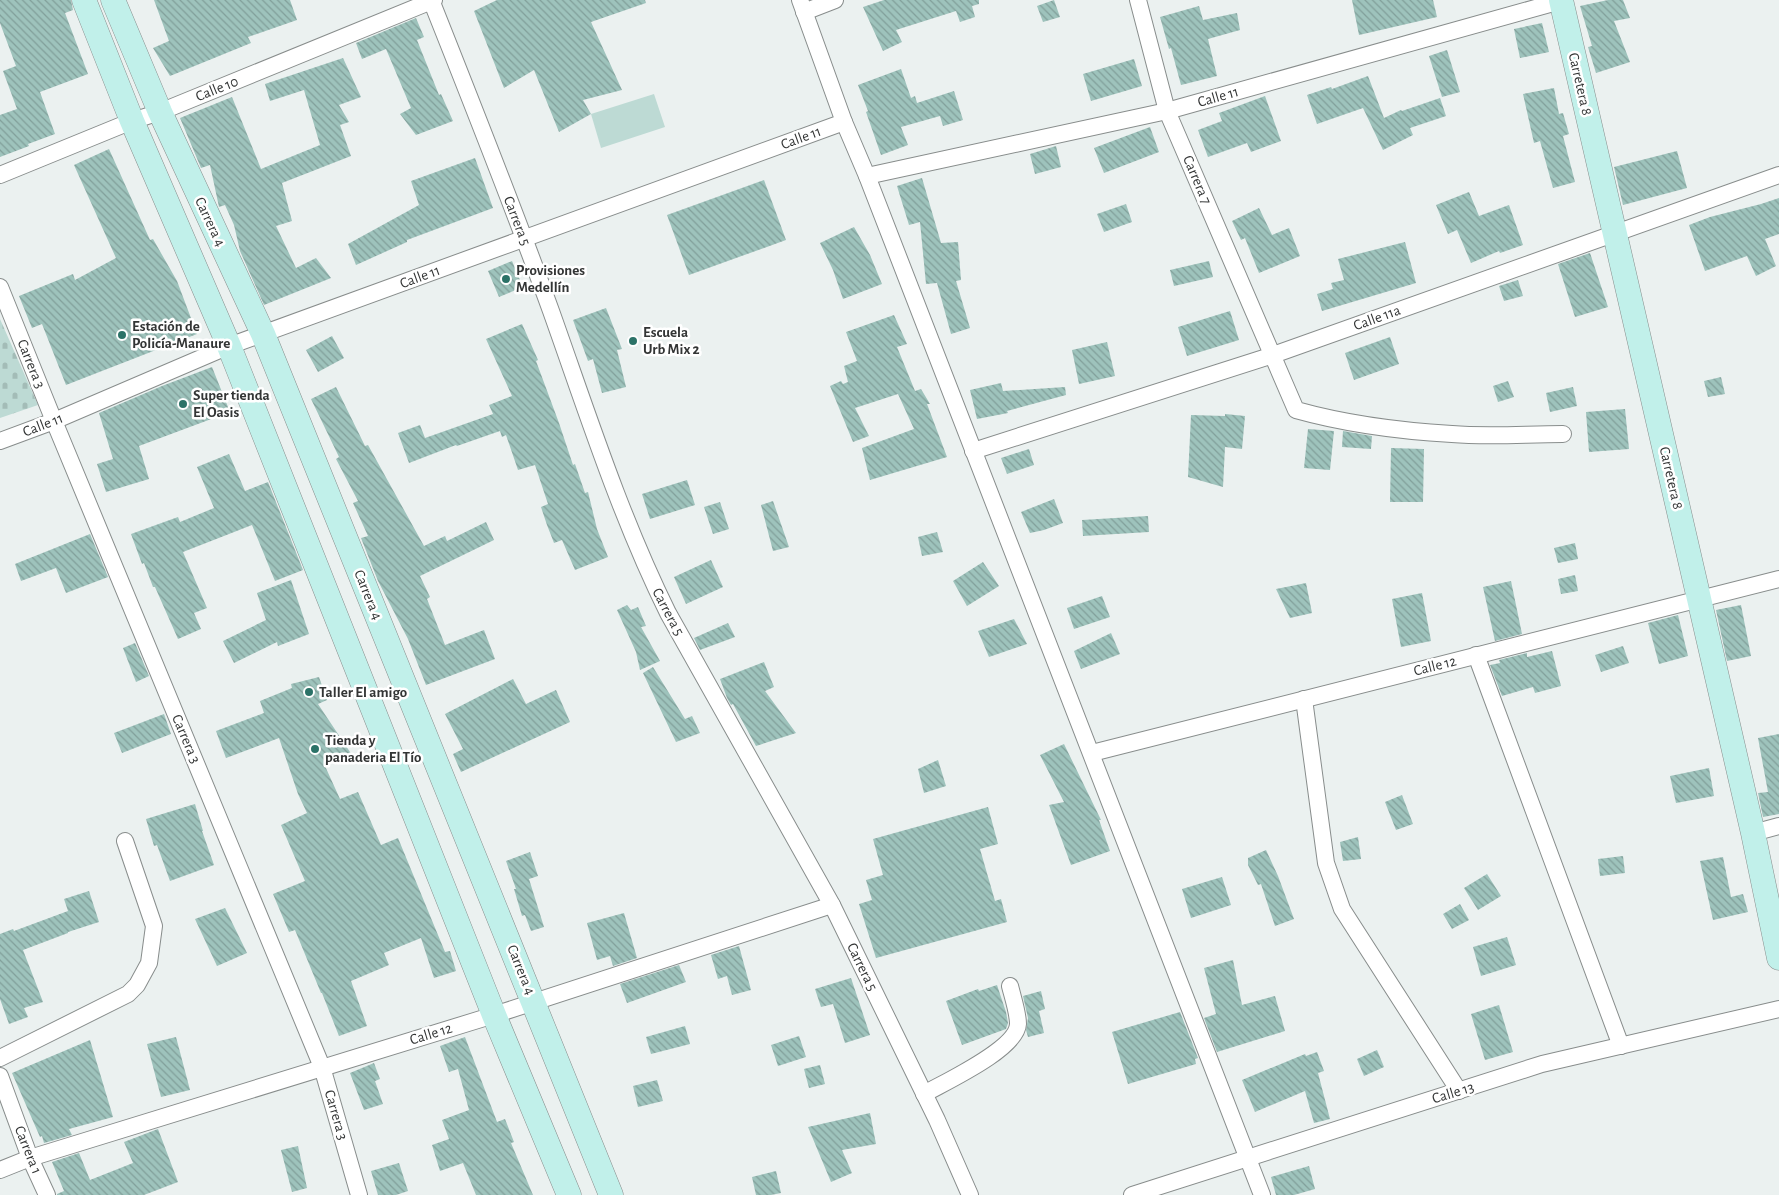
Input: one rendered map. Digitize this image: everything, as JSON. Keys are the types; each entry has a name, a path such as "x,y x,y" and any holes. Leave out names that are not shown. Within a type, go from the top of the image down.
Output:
{"street":[{"name":"Carrera 4","path":"84,0 132,121 229,346 494,1014 570,1195"},
{"name":"Carrera 4","path":"113,0 160,112 262,334 611,1195"},
{"name":"Calle 10","path":"0,175 132,121 160,112 432,0"},
{"name":"Carrera 5","path":"432,0 525,238 644,565 668,614 832,905 924,1094 970,1195"},
{"path":"835,0 802,6 844,122 867,176 1092,753 1262,1195"},
{"name":"Carrera 7","path":"1138,0 1167,111 1296,410 1317,416 1393,429 1453,435 1564,434"},
{"name":"Calle 11","path":"867,176 1167,111 1562,0"},
{"name":"Carretera 8","path":"1562,0 1614,234 1700,598 1779,958"},
{"name":"Calle 11","path":"0,441 54,421 229,346 844,122"},
{"name":"Calle 11a","path":"973,451 1273,355 1779,176"},
{"name":"Carrera 3","path":"0,286 54,421 322,1067 359,1195"},
{"name":"Calle 12","path":"1092,753 1779,579"},
{"path":"1476,655 1621,1046"},
{"path":"1304,699 1326,863 1342,909 1459,1091"},
{"path":"1753,833 1779,826"},
{"path":"0,1058 128,994 137,985 149,963 154,926 125,841"},
{"name":"Calle 12","path":"0,1170 30,1158 494,1014 832,905"},
{"path":"924,1094 1000,1051 1014,1036 1018,1025 1010,986"},
{"name":"Calle 13","path":"1132,1195 1246,1157 1542,1064 1779,1009"},
{"name":"Carrera 1","path":"0,1076 30,1158 47,1195"}],"green space":[{"path":"654,94 665,127 601,148 591,114"},
{"path":"0,319 38,405 0,418"}],"building":[{"path":"0,0 71,0 73,10 65,13 88,74 40,92 55,134 0,157 0,115 17,109 3,71 16,66 0,23"},
{"path":"154,0 290,0 297,20 248,37 251,43 170,76 153,48 169,41"},
{"path":"497,0 645,0 646,3 591,22 622,90 583,100 591,114 559,132 534,70 504,88 474,11"},
{"path":"884,0 979,0 979,4 972,6 975,17 960,22 956,11 896,30 902,42 883,51 863,7"},
{"path":"1054,0 1060,17 1043,22 1037,6"},
{"path":"1352,0 1433,0 1437,17 1359,35"},
{"path":"1608,0 1623,0 1630,18 1614,21 1630,62 1596,73 1588,47 1592,46 1580,6"},
{"path":"1199,6 1203,20 1237,13 1240,30 1208,39 1217,76 1181,85 1160,17"},
{"path":"416,18 424,37 417,40 439,95 441,94 453,121 416,135 400,114 411,108 386,49 362,59 356,43"},
{"path":"1542,23 1549,52 1520,58 1514,29"},
{"path":"1447,50 1460,92 1442,97 1429,56"},
{"path":"343,58 361,97 339,105 349,122 340,125 351,156 282,183 292,221 276,226 296,268 316,258 331,278 264,305 240,251 234,225 225,205 219,207 210,165 201,168 180,118 232,97 261,169 320,145 304,90 270,101 265,84"},
{"path":"1134,59 1142,86 1091,101 1083,74"},
{"path":"901,69 911,98 915,96 917,103 954,91 963,120 943,126 940,116 901,127 908,145 881,155 858,85"},
{"path":"1368,76 1384,118 1401,110 1440,98 1446,116 1410,128 1413,135 1383,150 1363,108 1317,124 1307,95 1331,87 1332,89"},
{"path":"1554,88 1559,114 1563,113 1569,134 1563,136 1575,182 1553,188 1540,141 1534,143 1523,94"},
{"path":"1265,96 1281,141 1251,152 1247,143 1208,157 1198,130 1222,121 1219,113"},
{"path":"1150,127 1159,152 1104,173 1094,148"},
{"path":"1056,146 1061,167 1035,174 1030,154"},
{"path":"109,149 150,240 153,239 177,281 197,334 66,385 42,324 32,328 19,296 73,274 75,280 116,258 74,165"},
{"path":"1677,151 1687,188 1623,205 1614,167"},
{"path":"475,158 493,208 407,240 407,242 356,265 348,244 419,205 411,181"},
{"path":"922,178 941,243 958,242 961,280 956,281 970,328 951,334 937,283 926,284 920,222 909,225 897,186"},
{"path":"764,180 786,240 689,275 667,215"},
{"path":"1469,192 1479,216 1509,205 1523,245 1500,253 1499,251 1471,263 1457,230 1448,234 1436,205"},
{"path":"1779,198 1779,234 1765,239 1776,266 1756,276 1747,256 1705,271 1689,225 1710,217"},
{"path":"1126,204 1132,222 1104,232 1097,214"},
{"path":"1259,208 1272,235 1289,228 1300,256 1259,273 1245,238 1241,240 1232,221"},
{"path":"854,227 870,255 882,284 843,299 833,270 820,243"},
{"path":"1405,242 1416,283 1322,311 1317,294 1333,289 1331,283 1344,280 1338,259"},
{"path":"1590,253 1608,307 1575,317 1558,264"},
{"name":"Provisiones Medellín","path":"512,261 523,287 499,297 488,271"},
{"path":"1209,261 1213,277 1174,286 1170,270"},
{"path":"1518,280 1523,296 1504,301 1499,286"},
{"path":"606,308 622,349 617,350 626,387 602,393 593,359 588,361 573,320"},
{"path":"1230,311 1239,340 1187,356 1178,327"},
{"path":"894,315 907,344 897,347 915,391 921,389 930,404 927,404 947,457 870,480 862,448 914,429 898,394 855,408 869,436 853,442 830,386 841,381 843,384 848,382 844,366 857,361 846,332"},
{"path":"522,324 538,360 536,361 573,465 575,464 585,493 588,492 597,529 608,557 575,570 562,540 554,543 547,525 541,507 548,504 535,465 518,470 506,435 502,437 500,431 409,463 398,433 420,425 425,438 493,414 489,405 512,396 486,339"},
{"path":"332,336 344,358 318,372 306,350"},
{"path":"1390,337 1399,364 1354,380 1345,353"},
{"path":"1107,342 1115,376 1079,384 1072,350"},
{"path":"212,367 230,412 139,446 149,479 106,492 97,464 113,459 99,413"},
{"path":"1721,377 1725,394 1708,397 1704,381"},
{"path":"1508,381 1514,397 1498,402 1493,386"},
{"path":"1001,383 1003,391 1065,387 1066,395 1007,411 1008,413 977,419 970,390"},
{"path":"336,387 365,446 368,445 424,546 445,536 447,541 486,522 494,540 420,576 430,597 427,599 445,645 484,630 495,659 426,685 408,639 378,581 361,538 368,536 353,503 358,501 336,459 339,457 311,399"},
{"path":"1573,387 1577,406 1550,412 1546,393"},
{"path":"1625,409 1629,449 1589,452 1586,412"},
{"path":"1225,414 1245,416 1242,449 1225,447 1223,487 1188,477 1191,415 1225,416"},
{"path":"1308,429 1334,431 1330,470 1304,468"},
{"path":"1343,431 1372,436 1371,449 1342,447"},
{"path":"1391,448 1424,449 1423,502 1390,502"},
{"path":"1029,449 1034,465 1007,474 1001,458"},
{"path":"229,454 245,491 268,482 303,570 275,581 252,525 183,552 207,608 194,613 201,629 178,639 155,587 153,587 144,563 142,564 131,534 178,517 180,522 214,508 197,467"},
{"path":"687,480 695,505 650,519 642,494"},
{"path":"1054,499 1063,523 1030,533 1021,512"},
{"path":"773,501 789,547 773,551 761,505"},
{"path":"720,502 729,529 713,534 704,507"},
{"path":"1148,516 1149,532 1083,536 1082,520"},
{"path":"937,532 943,552 922,556 918,537"},
{"path":"90,534 108,577 66,593 56,568 21,581 15,564"},
{"path":"1575,543 1578,559 1558,563 1554,548"},
{"path":"711,560 723,587 686,604 674,577"},
{"path":"983,562 999,586 967,606 953,581"},
{"path":"1575,575 1578,591 1561,594 1558,579"},
{"path":"291,580 309,634 278,646 277,642 234,663 223,641 266,620 257,593"},
{"path":"1511,581 1522,634 1495,641 1483,587"},
{"path":"1306,583 1312,613 1290,618 1276,589"},
{"path":"1422,593 1431,641 1401,647 1392,599"},
{"path":"1102,596 1110,617 1074,629 1067,608"},
{"path":"627,605 631,610 638,607 646,626 641,627 660,661 640,670 636,652 617,610"},
{"path":"1741,605 1751,656 1727,661 1716,610"},
{"path":"1678,615 1688,656 1659,664 1648,623"},
{"path":"1014,619 1027,644 989,657 978,631"},
{"path":"728,623 735,637 700,650 694,638"},
{"path":"1111,633 1120,654 1081,669 1074,651"},
{"path":"135,643 149,676 136,682 123,648"},
{"path":"1623,646 1629,663 1601,672 1595,655"},
{"path":"1552,651 1561,686 1535,693 1533,687 1502,696 1490,665 1500,663 1499,660 1527,653 1527,657"},
{"path":"764,662 774,687 765,691 796,733 756,746 733,704 731,705 727,698 720,679"},
{"path":"653,667 685,719 692,716 700,733 676,742 643,673"},
{"path":"319,677 327,700 318,704 352,755 325,766 340,799 358,792 381,845 398,838 445,952 450,951 456,971 434,978 421,938 384,953 389,965 351,981 367,1026 339,1036 295,930 289,932 273,894 305,881 281,825 307,813 298,794 279,738 226,758 216,731 264,713 260,701 292,688 291,684"},
{"path":"513,679 526,704 556,690 570,722 461,772 453,754 463,749 445,714"},
{"path":"164,714 171,734 122,753 114,733"},
{"path":"1779,734 1779,814 1763,817 1758,793 1768,792 1758,738"},
{"path":"1064,744 1101,820 1099,820 1110,851 1071,865 1049,805 1064,802 1040,755"},
{"path":"938,760 946,786 924,793 918,769"},
{"path":"1709,768 1714,796 1676,803 1670,776"},
{"path":"1402,795 1413,824 1396,830 1385,802"},
{"path":"195,804 214,865 170,881 157,845 154,846 146,819"},
{"path":"988,807 998,844 980,849 995,901 1001,899 1007,922 876,958 859,904 872,900 866,880 883,875 873,839"},
{"path":"1358,837 1361,859 1343,861 1340,842"},
{"path":"1266,850 1294,919 1275,926 1261,884 1258,885 1248,865 1248,858"},
{"path":"530,852 538,876 529,879 544,927 531,931 525,915 522,916 514,889 516,889 506,861"},
{"path":"1623,856 1625,873 1600,876 1598,859"},
{"path":"1723,857 1731,897 1743,894 1748,912 1713,920 1700,861"},
{"path":"1487,874 1501,896 1478,910 1464,888"},
{"path":"1222,877 1231,905 1191,918 1182,889"},
{"path":"89,891 99,922 23,950 43,1002 24,1008 28,1017 9,1024 0,999 0,934 13,929 14,931 68,911 64,899"},
{"path":"1460,904 1469,920 1452,929 1443,914"},
{"path":"225,908 247,953 217,966 195,919"},
{"path":"624,913 637,958 613,966 610,956 597,960 587,923"},
{"path":"1507,937 1516,965 1481,976 1473,947"},
{"path":"739,946 751,990 732,995 727,976 718,979 711,955"},
{"path":"1233,960 1242,1005 1275,996 1285,1031 1217,1052 1204,1018 1216,1014 1204,968"},
{"path":"679,965 686,982 627,1003 620,984"},
{"path":"851,978 870,1035 845,1043 833,1004 821,1007 815,989"},
{"path":"997,985 1006,1012 1008,1023 1006,1029 962,1045 946,1001 978,989 979,991"},
{"path":"1041,991 1045,1009 1039,1011 1044,1033 1028,1037 1026,1030 1028,1018 1023,996"},
{"path":"1499,1005 1513,1052 1485,1060 1471,1014"},
{"path":"1180,1012 1198,1058 1195,1059 1196,1064 1128,1084 1112,1032"},
{"path":"685,1026 690,1044 651,1054 646,1037"},
{"path":"799,1036 806,1057 778,1066 771,1045"},
{"path":"176,1037 190,1090 161,1097 147,1044"},
{"path":"465,1037 497,1122 505,1119 514,1142 511,1143 533,1195 476,1195 463,1163 440,1171 432,1145 449,1139 442,1120 469,1110 458,1069 449,1072 440,1046"},
{"path":"90,1040 113,1117 69,1129 72,1135 44,1143 12,1073"},
{"path":"1377,1050 1384,1067 1364,1076 1357,1059"},
{"path":"1317,1052 1324,1071 1318,1073 1330,1119 1314,1123 1305,1091 1255,1112 1242,1080 1305,1054 1306,1056"},
{"path":"374,1063 380,1079 375,1081 383,1104 364,1110 350,1073"},
{"path":"820,1065 825,1084 809,1088 804,1069"},
{"path":"657,1080 663,1101 638,1107 633,1086"},
{"path":"870,1113 876,1144 842,1150 852,1173 831,1182 808,1127"},
{"path":"158,1129 178,1182 144,1195 57,1195 64,1191 52,1162 79,1153 90,1180 133,1163 124,1142"},
{"path":"298,1146 307,1188 292,1192 281,1150"},
{"path":"399,1163 408,1191 396,1195 378,1195 371,1171"},
{"path":"1309,1166 1315,1189 1294,1195 1276,1195 1271,1177"},
{"path":"776,1171 781,1193 756,1195 752,1177"}],"place":[{"name":"Provisiones Medellín","path":"506,279"},
{"name":"Estación de Policía-Manaure","path":"122,335"},
{"name":"Escuela Urb Mix 2","path":"633,341"},
{"name":"Super tienda El Oasis","path":"183,404"},
{"name":"Taller El amigo","path":"309,692"},
{"name":"Tienda y panaderia El Tío","path":"315,749"}]}
